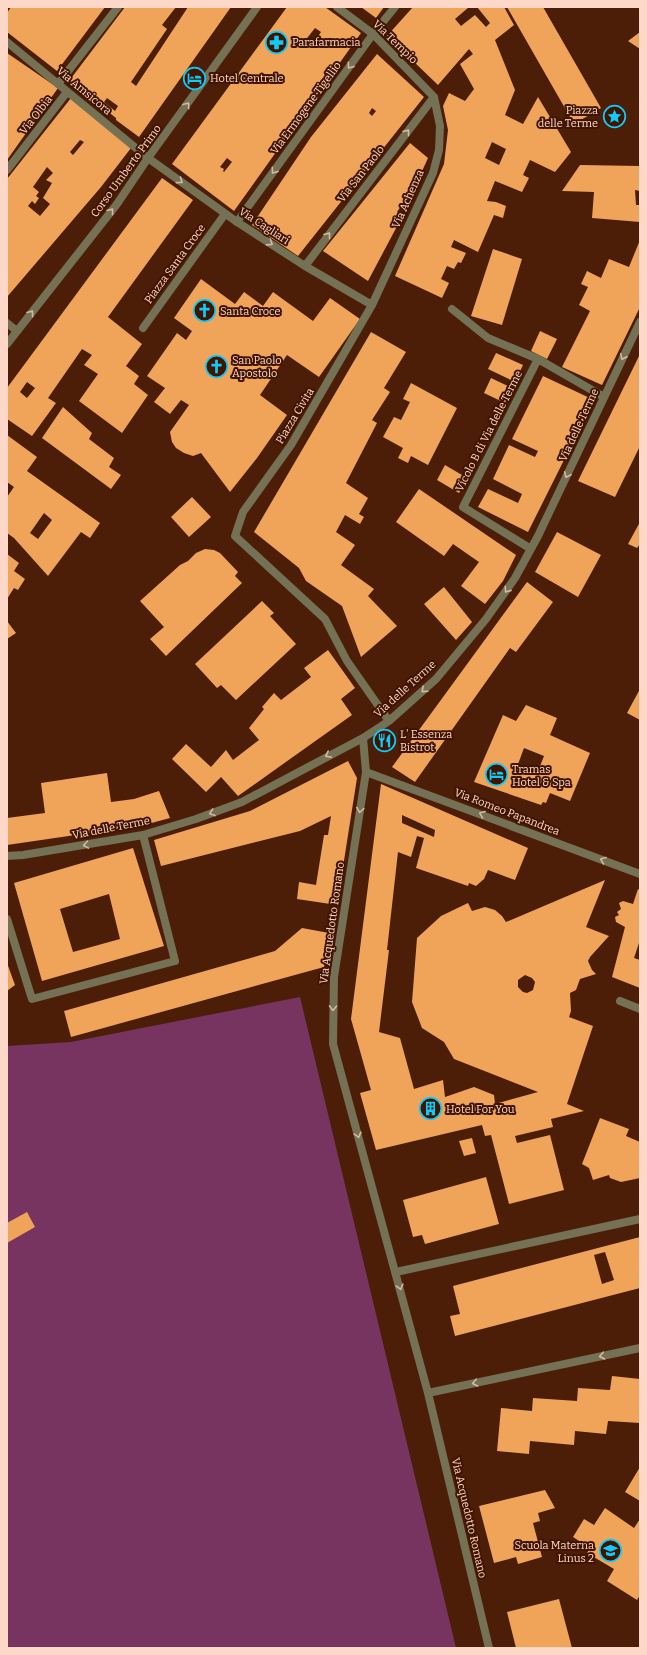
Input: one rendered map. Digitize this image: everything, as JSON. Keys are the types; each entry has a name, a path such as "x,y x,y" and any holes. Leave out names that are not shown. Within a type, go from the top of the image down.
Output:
{"street":[{"name":"Via Olbia","path":"58,84 118,7"},
{"name":"Corso Umberto Primo","path":"7,344 117,204 148,158 257,7"},
{"name":"Via Tempio","path":"338,7 373,34 434,97"},
{"name":"Via Ermogene Tigellio","path":"237,222 373,34 395,7"},
{"name":"Via Amsicora","path":"7,42 148,158"},
{"name":"Via Olbia","path":"7,170 67,92"},
{"name":"Via San Paolo","path":"304,266 434,97"},
{"name":"Via Achenza","path":"372,305 433,173 439,150 440,126 434,97"},
{"name":"Via Cagliari","path":"148,158 225,214 304,266 372,305"},
{"name":"Piazza Santa Croce","path":"143,328 225,214"},
{"name":"Piazza Civita","path":"372,305 291,445 243,512 235,536 325,619 347,661 389,721"},
{"path":"452,309 488,338 538,359 604,397"},
{"name":"Via delle Terme","path":"7,856 24,855 143,835 196,819 242,802 363,738 389,721 436,679 486,619 515,578 531,549 640,322"},
{"path":"7,323 17,331"},
{"name":"Vicolo B di Via delle Terme","path":"531,549 463,507 538,359"},
{"name":"Via Acquedotto Romano","path":"363,738 366,772 334,977 333,1044 428,1393 488,1648"},
{"name":"Via Romeo Papandrea","path":"366,772 640,874"},
{"path":"7,919 32,999 175,961 143,835"},
{"path":"620,1001 640,1009"},
{"path":"396,1272 640,1218"},
{"path":"428,1393 640,1348"}],"shaded area":[{"path":"300,997 456,1648 7,1648 7,1046 71,1042"}],"building":[{"path":"11,7 105,7 57,71 7,32 7,13"},
{"path":"125,7 176,7 162,25 167,29 131,82 136,86 188,7 231,7 139,137 69,81","holes":["107,98 118,106 115,111 104,102"]},
{"path":"287,7 325,7 361,33 234,211 172,164","holes":["315,28 321,32 311,47 304,42","227,158 232,162 224,172 224,169 220,167"]},
{"path":"361,7 384,7 376,18"},
{"path":"413,7 469,7 455,19 461,26 475,15 486,27 490,23 477,7 504,7 514,25 495,40 515,90 505,115 523,124 538,97 571,152 555,172 530,160 523,175 529,178 522,192 495,181 487,201 496,202 506,206 503,218 494,215 478,252 454,240 451,247 466,253 461,263 458,262 454,269 447,266 441,279 449,283 442,298 395,276 444,164 448,130 443,106 449,93 465,101 474,89 460,64 473,54 469,49 438,85 387,36","holes":["492,142 506,149 499,165 485,158"]},
{"path":"507,7 543,7 601,108 574,124"},
{"path":"640,32 640,49 628,41"},
{"path":"7,53 58,88 7,160"},
{"path":"377,54 424,97 298,256 252,225 311,137","holes":["372,108 376,111 372,116 369,113"]},
{"path":"71,98 131,148 101,187 7,297 7,179","holes":["80,140 84,142 73,155 70,152","47,167 53,173 46,180 52,183 43,198 50,204 40,216 28,206 32,201 35,204 39,198 36,196 39,192 33,187"]},
{"path":"410,143 428,158 418,180 397,212 403,215 368,281 323,251"},
{"path":"580,165 640,166 640,191 635,190 636,205 640,205 640,222 592,218 594,192 562,191"},
{"path":"162,178 193,200 108,317 142,344 126,366 139,376 134,384 148,395 122,433 79,401 98,374 84,365 92,355 82,349 48,398 56,403 32,436 7,419 7,388","holes":["27,382 35,388 27,398 20,392"]},
{"path":"640,240 640,307 602,385 562,367 590,311 579,305 588,287 581,284 587,271 601,278 609,259 629,267"},
{"path":"493,249 522,259 502,325 471,316"},
{"name":"San Paolo Apostolo","path":"201,279 235,304 244,292 263,306 273,292 313,321 330,298 360,319 319,377 287,355 260,395 287,415 257,458 230,492 201,453 193,456 176,448 172,442 170,432 189,405 181,400 170,414 154,402 165,388 147,376 177,333 186,340 192,331 174,318"},
{"path":"540,331 557,339 547,359 531,351"},
{"path":"371,332 406,352 384,388 390,392 372,420 377,423 346,483 368,498 359,514 364,517 360,524 345,515 336,532 355,545 341,565 374,589 368,596 397,626 361,657 342,606 306,581 299,568 254,532"},
{"path":"496,353 523,365 515,382 488,369"},
{"path":"640,354 640,446 615,497 578,481"},
{"path":"543,376 594,400 528,532 478,507 488,489 518,503 522,494 493,479 509,445 535,457 538,451 512,439"},
{"path":"491,378 512,388 505,403 484,393"},
{"path":"411,383 457,408 428,465 411,456 408,463 398,458 403,448 383,437 394,417 401,420 410,402 403,399"},
{"path":"63,407 92,433 89,439 114,458 109,467 121,475 111,489 42,438"},
{"path":"7,435 37,457 27,471 100,523 90,538 81,532 48,576 14,538 7,533 7,497 14,487 7,482","holes":["44,513 52,520 38,539 30,533"]},
{"path":"445,465 467,478 459,493 437,480"},
{"path":"419,489 516,555 503,581 485,604 461,586 479,562 453,544 444,556 396,522"},
{"path":"192,497 211,517 189,537 171,517"},
{"path":"640,522 640,544 637,548 628,544"},
{"path":"557,532 601,555 578,597 535,572"},
{"path":"205,549 214,550 220,553 238,572 235,576 242,583 166,656 150,639 164,627 140,601 180,565 188,561 196,553"},
{"path":"7,554 19,563 14,571 25,579 18,590 14,588 7,599"},
{"path":"527,582 553,602 516,652 510,648 415,782 392,767"},
{"path":"444,587 472,622 456,640 424,604"},
{"path":"262,601 274,613 270,616 296,644 236,700 221,685 217,688 195,664"},
{"path":"7,621 16,633 7,639"},
{"path":"328,650 355,688 341,699 352,715 238,796 221,777 206,792 172,759 186,744 211,767 226,750 233,760 259,740 249,728 264,709 262,707 274,693 281,700 311,677 304,668"},
{"path":"640,689 640,720 627,713"},
{"path":"526,705 557,718 550,735 590,753 570,801 550,793 546,803 543,802 541,805 474,782 503,715 516,721","holes":["524,748 544,756 537,774 517,767"]},
{"path":"348,761 357,778 337,905 297,899 299,882 316,885 324,835 328,835 331,816 300,831 161,866 154,840 250,811"},
{"path":"107,773 111,802 134,799 159,791 170,818 144,825 7,845 7,818 45,813 41,783"},
{"path":"381,784 528,848 515,880 488,870 484,879 476,886 469,883 468,886 416,868 424,838 417,836 411,857 398,852 387,950 389,950 379,1032 400,1038 414,1089 443,1080 445,1097 474,1087 494,1095 495,1104 538,1092 454,1059 444,1042 422,1028 412,1002 417,938 441,916 468,903 472,911 485,907 495,910 506,922 605,880 586,927 609,936 588,961 592,970 596,974 580,979 576,990 570,993 571,1011 569,1017 593,1026 567,1104 584,1111 551,1119 553,1127 515,1136 517,1143 550,1135 564,1190 509,1204 491,1135 485,1136 482,1125 376,1150 360,1093 371,1090 351,1019","holes":["402,815 435,830 434,837 402,823","525,975 532,978 535,982 533,990 527,993 523,992 518,987 518,980"]},
{"path":"133,848 164,946 42,981 14,883","holes":["109,894 120,939 73,952 60,909"]},
{"path":"638,889 640,890 640,940 634,958 640,960 640,988 612,977 625,927 616,922 615,917 619,915 617,912 621,909 619,903 623,901 633,904"},
{"path":"302,928 329,933 324,967 71,1037 64,1011 275,951"},
{"path":"7,963 15,985 7,991"},
{"path":"600,1118 629,1129 626,1136 640,1142 640,1178 621,1182 610,1178 609,1175 593,1180 589,1168 582,1164"},
{"path":"472,1138 476,1153 464,1156 459,1141"},
{"path":"486,1177 499,1224 425,1244 422,1235 413,1237 403,1200"},
{"path":"27,1212 35,1227 7,1243 7,1223"},
{"path":"640,1237 640,1288 455,1336 450,1316 460,1314 453,1286","holes":["605,1252 614,1280 602,1284 594,1255"]},
{"path":"612,1376 640,1379 640,1423 608,1421 606,1434 575,1431 574,1445 530,1441 529,1454 497,1451 501,1408 532,1411 533,1398 577,1401 578,1388 610,1390"},
{"path":"640,1467 640,1501 625,1492"},
{"path":"545,1490 555,1508 538,1513 540,1521 533,1523 542,1557 518,1564 516,1557 494,1563 479,1506"},
{"path":"605,1508 634,1528 640,1519 640,1595 637,1600 607,1581 614,1569 587,1553 590,1548 573,1537 584,1519 594,1525"},
{"path":"559,1599 572,1648 516,1648 507,1612"}],"place":[{"name":"Parafarmacia","path":"277,42"},
{"name":"Hotel Centrale","path":"195,78"},
{"name":"Piazza delle Terme","path":"614,116"},
{"name":"Santa Croce","path":"204,311"},
{"name":"San Paolo Apostolo","path":"217,366"},
{"name":"L' Essenza Bistrot","path":"384,740"},
{"name":"Tramas Hotel & Spa","path":"497,775"},
{"name":"Hotel For You","path":"430,1109"},
{"name":"Scuola Materna Linus 2","path":"610,1551"}]}
